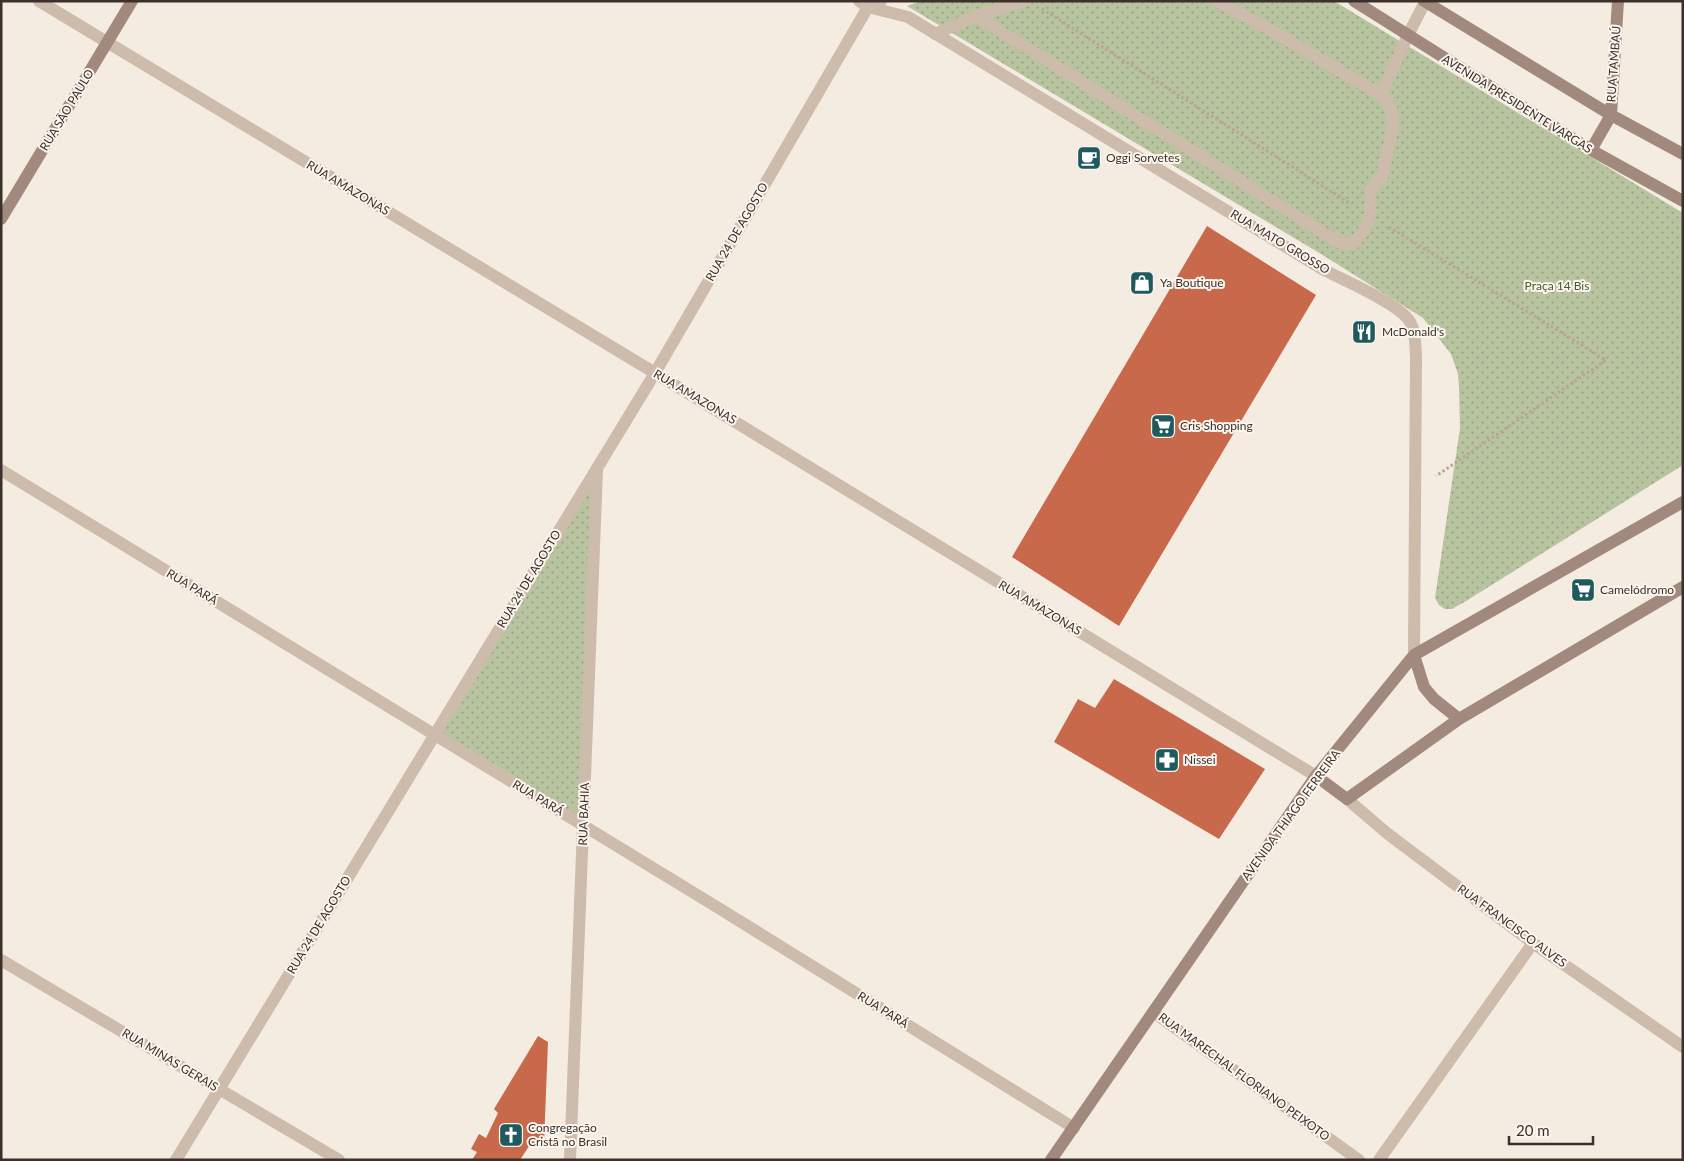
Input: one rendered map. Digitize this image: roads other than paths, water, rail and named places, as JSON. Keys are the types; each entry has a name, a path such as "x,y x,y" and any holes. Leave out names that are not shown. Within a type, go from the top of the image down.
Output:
{"street":[{"name":"RUA AMAZONAS","path":"39,1 655,373 1316,776 1347,799"},
{"name":"RUA SÃO PAULO","path":"1,219 132,1"},
{"path":"863,4 881,1"},
{"path":"936,34 976,16 1024,1"},
{"path":"976,16 1338,242 1353,244 1363,233 1372,212 1370,190 1382,177 1393,127 1392,110 1381,95 1217,1"},
{"name":"AVENIDA PRESIDENTE VARGAS","path":"1354,1 1591,150 1683,201"},
{"name":"RUA TAMBAÚ","path":"1591,150 1611,115 1618,1"},
{"path":"1381,95 1424,2 1611,115 1683,154"},
{"name":"RUA MATO GROSSO","path":"863,4 908,17 1324,270 1395,308 1408,319 1414,332 1416,356 1414,655"},
{"name":"RUA 24 DE AGOSTO","path":"176,1160 655,373 863,4"},
{"name":"RUA BAHIA","path":"570,1160 598,468"},
{"name":"RUA PARÁ","path":"1,470 1074,1128"},
{"name":"AVENIDA THIAGO FERREIRA","path":"1051,1160 1316,776 1414,655 1683,502"},
{"path":"1347,799 1458,719 1683,587"},
{"path":"1414,655 1424,687 1434,700 1458,719"},
{"name":"RUA FRANCISCO ALVES","path":"1347,799 1532,943 1683,1047"},
{"path":"1379,1160 1532,943"},
{"name":"RUA MINAS GERAIS","path":"1,960 340,1160"},
{"name":"RUA MARECHAL FLORIANO PEIXOTO","path":"1153,1012 1359,1160"}],"place":[{"name":"Oggi Sorvetes","path":"1089,158"},
{"name":"Ya Boutique","path":"1142,283"},
{"name":"McDonald's","path":"1364,332"},
{"name":"Cris Shopping","path":"1163,426"},
{"name":"Camelódromo","path":"1583,590"},
{"name":"Nissei","path":"1167,760"},
{"name":"Congregação Cristã no Brasil","path":"511,1135"}],"park label":[{"name":"Praça 14 Bis","path":"1557,286"}]}
